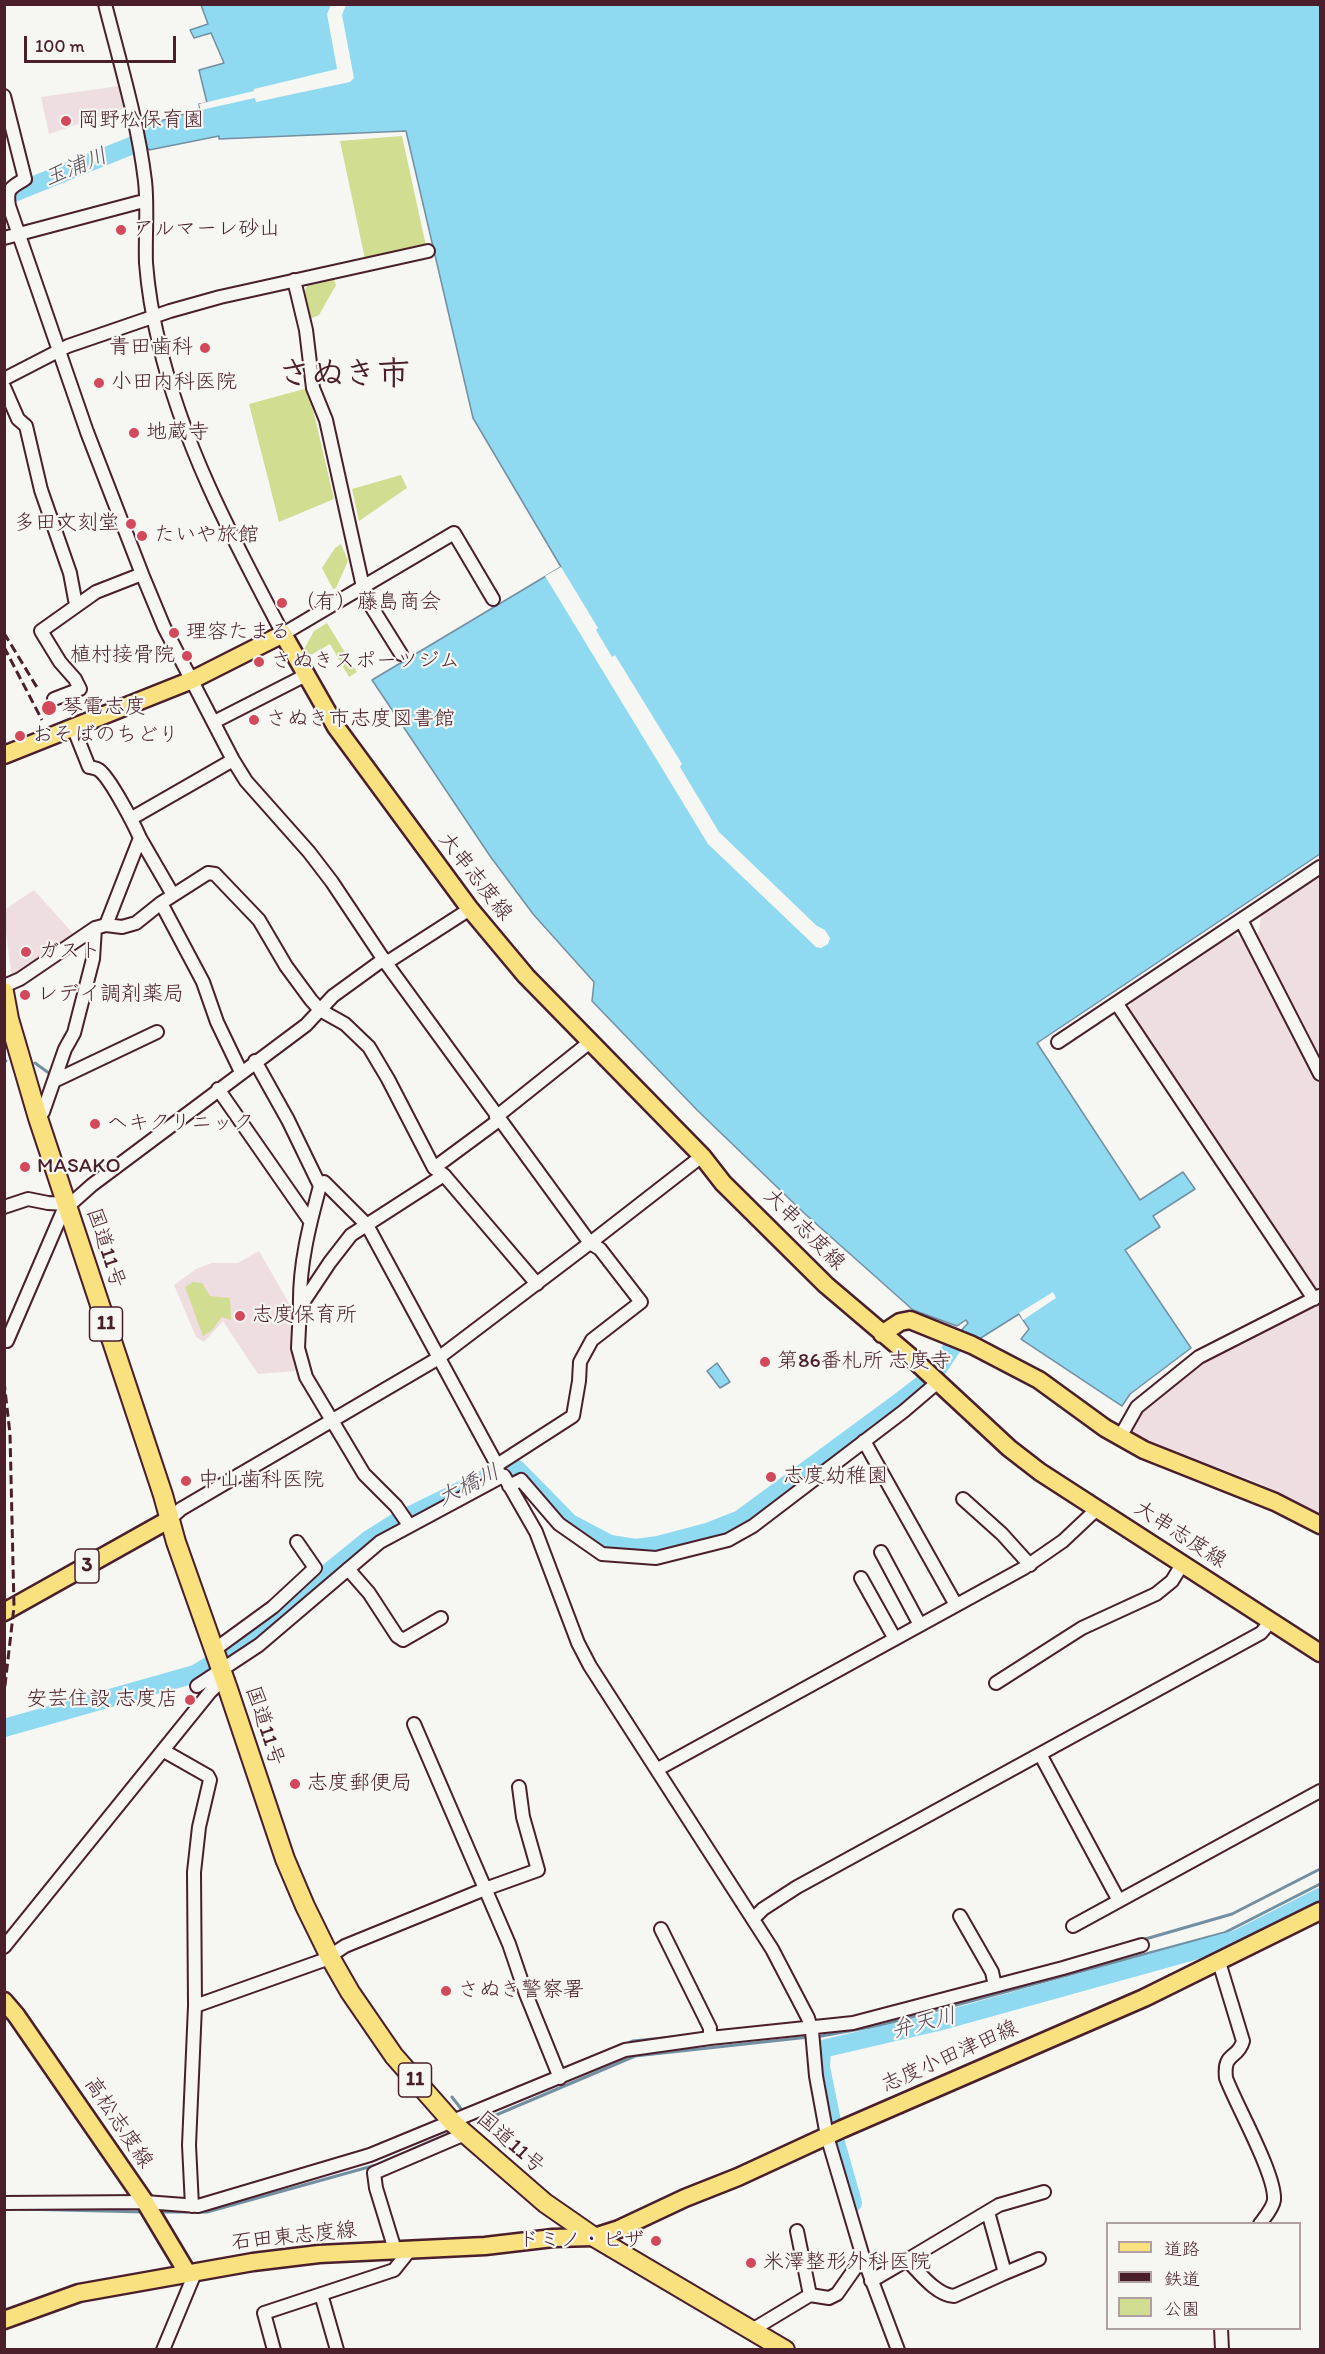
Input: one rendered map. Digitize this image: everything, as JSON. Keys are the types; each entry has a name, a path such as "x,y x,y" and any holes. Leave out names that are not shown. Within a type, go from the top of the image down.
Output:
{"highway":[{"name":"国道11号","path":"4,992 9,1020 38,1118 170,1520 285,1859 305,1906 350,1992 394,2055 458,2128 545,2203 594,2237 785,2349"}],"main road":[{"name":"大串志度線","path":"283,634 336,727 470,909 526,976 702,1156 723,1183 818,1277 1009,1448 1040,1472 1320,1653"},
{"path":"4,755 192,680 283,634"},
{"path":"882,1334 900,1322 910,1320 972,1346 1039,1380 1120,1437 1144,1450 1275,1502 1320,1525"},
{"name":"3","path":"4,1612 170,1520"},
{"name":"志度小田津田線","path":"594,2237 619,2229 1133,2002 1320,1911"},
{"name":"高松志度線","path":"4,2001 42,2052 192,2273"},
{"name":"石田東志度線","path":"4,2320 79,2294 192,2273 319,2254 485,2246 553,2238 594,2237"}],"street":[{"path":"105,4 136,132 145,182 146,265 158,342 171,389 190,446 283,634 454,533 494,599"},
{"path":"5,100 25,179 9,190 8,198 58,350 102,472 164,627 233,760 246,781 309,852 332,882 385,961 590,1244 600,1249 641,1302 592,1340 580,1362 573,1416 497,1465"},
{"path":"4,238 140,201 146,202"},
{"path":"4,379 58,350 89,337 220,297 428,252"},
{"path":"294,280 306,330 313,388 326,420 363,587 371,606 401,654"},
{"path":"4,387 18,418 26,426 41,490 70,573 76,605"},
{"path":"54,699 80,689 41,631 96,592 142,574"},
{"path":"214,722 306,675"},
{"path":"73,727 89,767 99,770 132,819 140,838 173,895"},
{"path":"132,819 233,760"},
{"path":"38,1118 43,1112 65,1049 74,1034 101,927 140,838"},
{"path":"1058,1042 1320,867"},
{"path":"4,986 20,979 101,927 122,927 136,922 208,873 214,874 259,920 286,966 320,1010 345,1024 369,1047 439,1172 537,1284"},
{"path":"161,903 203,982 217,1022 241,1072"},
{"path":"4,1207 28,1199 66,1204 74,1201 218,1089 306,1025 333,996 470,909"},
{"path":"1241,920 1320,1074"},
{"path":"1117,1004 1317,1297 1199,1357 1137,1407 1120,1437"},
{"path":"54,1081 157,1032"},
{"path":"300,1307 330,1262 351,1236 439,1172 497,1118 590,1042"},
{"path":"255,1061 288,1120 320,1186"},
{"path":"218,1089 310,1221"},
{"path":"170,1520 181,1509 440,1356 590,1244 702,1156"},
{"path":"410,1525 396,1506 364,1474 306,1377 298,1348 302,1265 310,1221 320,1186 324,1182 367,1225 440,1356 504,1482 536,1532 578,1643 603,1688 658,1769 793,1986 812,2028 816,2076 827,2136 863,2257 898,2349"},
{"path":"7,1341 66,1204"},
{"path":"4,1947 210,1692 220,1664 259,1645 380,1542 410,1525 504,1482 521,1480 559,1524 602,1554 656,1558 728,1540 753,1526 904,1411 933,1378"},
{"path":"864,1441 956,1605"},
{"path":"963,1499 1002,1534 1030,1565"},
{"path":"658,1769 1030,1565 1063,1541 1097,1509"},
{"path":"197,1686 273,1607 315,1568 297,1542"},
{"path":"881,1552 920,1625"},
{"path":"996,1683 1082,1628 1156,1594 1172,1581 1183,1563"},
{"path":"348,1569 369,1593 397,1636 404,1640 441,1618"},
{"path":"861,1578 895,1639"},
{"path":"753,1919 763,1909 797,1887 1261,1633 1271,1621"},
{"path":"414,1724 485,1889 560,2078"},
{"path":"164,1751 208,1776 210,1780 199,1827 194,1872 195,2006 189,2145 192,2206"},
{"path":"1040,1754 1119,1901"},
{"path":"195,2006 330,1956 345,1946 538,1870 523,1817 519,1787"},
{"path":"1073,1926 1320,1791"},
{"path":"960,1916 992,1972 995,1986"},
{"path":"661,1929 710,2028 710,2038"},
{"path":"274,2349 264,2313 393,2270 403,2250 375,2188 374,2172 560,2078 625,2050 710,2038 853,2023 1142,1945"},
{"path":"1219,1962 1243,2041 1241,2049 1229,2057 1224,2066 1226,2078 1257,2146 1270,2180 1274,2200 1269,2212 1261,2222"},
{"path":"4,2204 145,2202 192,2206 458,2128"},
{"path":"872,2281 1011,2200 1044,2192"},
{"path":"988,2212 1005,2273"},
{"path":"797,2231 810,2295"},
{"path":"752,2330 810,2295 829,2298 837,2294 863,2257"},
{"path":"907,2260 934,2286 948,2296 954,2296 1039,2259"},
{"path":"163,2349 192,2273"},
{"path":"321,2294 337,2349"},
{"path":"1221,2330 1222,2349"}],"shaded area":[{"name":"岡野松保育園","path":"119,86 123,109 49,134 41,97"},
{"path":"1320,875 1320,1298 1128,1009 1133,1000 1232,934 1248,940 1259,932 1261,915"},
{"path":"34,890 77,938 12,978 4,910"},
{"name":"志度保育所","path":"259,1251 294,1312 296,1371 258,1374 223,1321 204,1342 196,1337 174,1285 196,1269 212,1263 238,1263"},
{"path":"1320,1301 1320,1513 1256,1482 1131,1435 1129,1430 1146,1404 1208,1360"}],"green space":[{"path":"402,136 426,246 365,259 340,141"},
{"path":"333,277 336,285 319,315 310,319 303,295 308,284"},
{"path":"308,388 334,499 279,522 249,404"},
{"path":"401,475 407,488 359,521 352,489"},
{"path":"341,544 348,561 336,588 333,589 322,568 335,548"},
{"path":"327,623 357,672 349,677 330,644 304,659 301,655 314,631"},
{"path":"193,1282 202,1283 210,1296 230,1298 231,1320 222,1317 211,1331 203,1336 185,1287"}],"water":[{"path":"201,5 1320,5 1320,854 1037,1043 1140,1200 1183,1172 1195,1189 1153,1216 1160,1227 1125,1250 1191,1348 1130,1394 1122,1406 1021,1339 1029,1329 1019,1314 976,1341 959,1333 968,1323 966,1320 957,1326 913,1310 804,1213 698,1111 592,1001 594,982 533,914 490,856 372,680 561,567 473,418 406,131 219,139 219,136 149,150 145,125 200,110 199,104 207,103 199,70 224,63 211,33 194,38 190,30 208,24"},
{"path":"717,1363 730,1382 720,1388 707,1371"}],"pier":[{"path":"331,5 346,5 342,15 354,78 350,82 256,102 255,98 201,110 199,104 337,69 327,14"},
{"path":"561,567 598,628 596,630 612,657 615,655 682,764 680,767 719,832 817,926 825,930 830,938 828,944 821,948 816,947 708,844 545,576"},
{"path":"1053,1292 1056,1298 1023,1320 1019,1313"}],"waterway":[{"name":"玉浦川","path":"4,197 148,139"},
{"path":"35,1063 53,1076"},
{"name":"大橋川","path":"4,1728 195,1674 225,1656 369,1539 396,1522 510,1466 517,1469 570,1523 610,1544 636,1548 658,1545 707,1532 740,1519 933,1376 953,1346 969,1337"},
{"path":"1142,1940 1232,1914 1320,1869"},
{"path":"816,2037 882,2025 1224,1933 1320,1884"},
{"name":"弁天川","path":"853,2203 837,2146 821,2067 822,2049 938,2022 1237,1939 1320,1897"},
{"path":"626,2044 633,2041 682,2036"},
{"path":"489,2118 635,2056 809,2037"},
{"path":"452,2097 462,2110 487,2101"},
{"path":"159,2212 207,2212 376,2165 450,2133"},
{"path":"21,2209 144,2212"}],"railway":[{"path":"4,633 38,689"},
{"path":"4,647 42,720"},
{"path":"4,1381 10,1434 14,1607 4,1694"}],"place":[{"name":"岡野松保育園","path":"66,121"},
{"name":"アルマーレ砂山","path":"121,230"},
{"name":"青田歯科","path":"205,348"},
{"name":"小田内科医院","path":"99,383"},
{"name":"地蔵寺","path":"134,433"},
{"name":"多田文刻堂","path":"131,524"},
{"name":"たいや旅館","path":"142,536"},
{"name":"（有）藤島商会","path":"282,603"},
{"name":"理容たまる","path":"174,633"},
{"name":"植村接骨院","path":"187,656"},
{"name":"さぬきスポーツジム","path":"259,662"},
{"name":"琴電志度","path":"49,708"},
{"name":"さぬき市志度図書館","path":"254,720"},
{"name":"おそばのちどり","path":"20,736"},
{"name":"ガスト","path":"26,952"},
{"name":"レデイ調剤薬局","path":"25,995"},
{"name":"ヘキクリニック","path":"95,1124"},
{"name":"MASAKO","path":"25,1167"},
{"name":"志度保育所","path":"240,1316"},
{"name":"第86番札所 志度寺","path":"765,1362"},
{"name":"志度幼稚園","path":"771,1477"},
{"name":"中山歯科医院","path":"186,1481"},
{"name":"安芸住設 志度店","path":"190,1700"},
{"name":"志度郵便局","path":"295,1784"},
{"name":"さぬき警察署","path":"446,1991"},
{"name":"ドミノ・ピザ","path":"656,2241"},
{"name":"米澤整形外科医院","path":"751,2263"}],"district":[{"name":"さぬき市","path":"344,376"}]}
